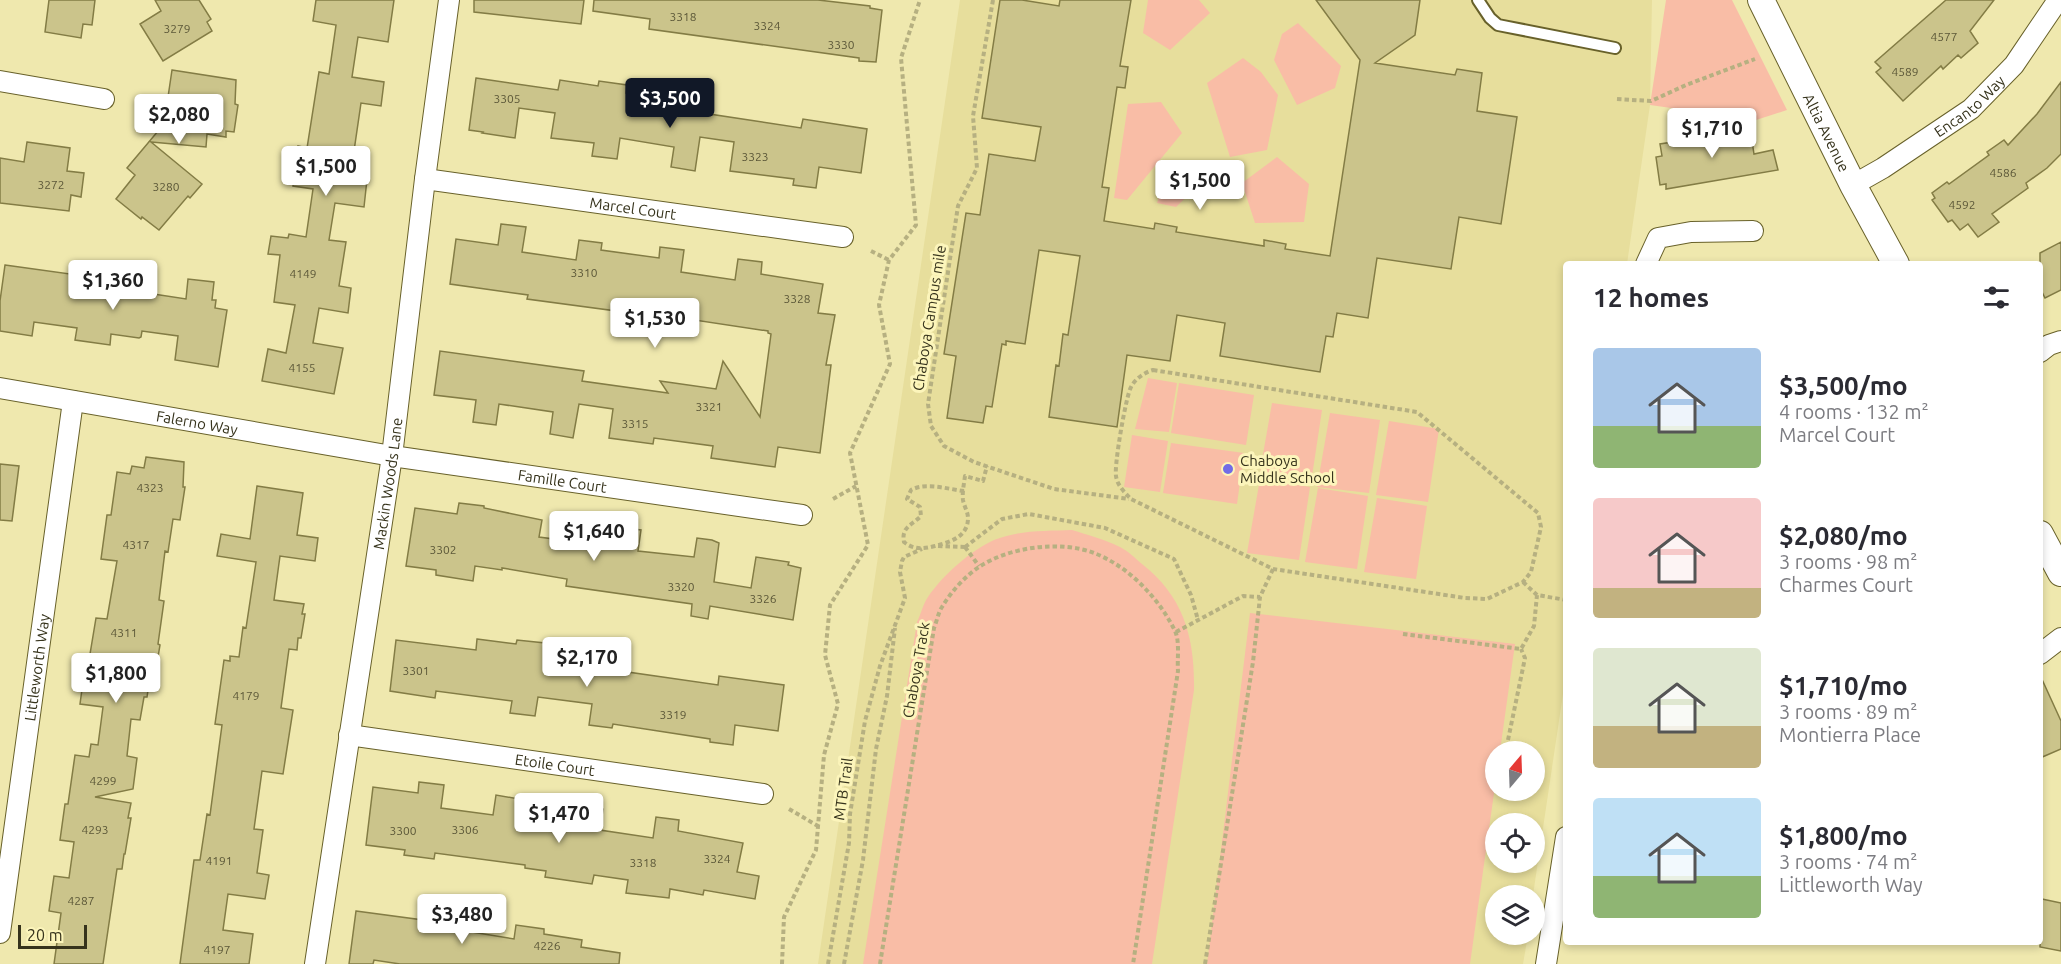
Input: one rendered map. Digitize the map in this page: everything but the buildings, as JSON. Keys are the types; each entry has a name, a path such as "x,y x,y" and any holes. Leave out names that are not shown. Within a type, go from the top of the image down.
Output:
{"street":[{"name":"Mackin Woods Lane","path":"315,964 392,456 424,179 449,0"},
{"name":"Altia Avenue","path":"1761,0 1853,185 1894,261"},
{"name":"Encanto Way","path":"1853,185 1971,109 2014,65 2058,0"},
{"path":"0,81 104,99"},
{"name":"Marcel Court","path":"424,179 843,237"},
{"path":"1647,261 1658,238 1691,232 1753,231"},
{"path":"2043,350 2061,341"},
{"name":"Falerno Way","path":"0,388 392,456"},
{"name":"Littleworth Way","path":"0,933 73,401"},
{"name":"Famille Court","path":"392,456 802,515"},
{"path":"2043,540 2061,573"},
{"path":"2043,652 2061,638"},
{"name":"Etoile Court","path":"349,735 763,794"},
{"path":"1546,964 1563,856"}],"lane":[{"path":"1478,0 1490,18 1498,24 1615,48"}],"path":[{"path":"782,964 784,917 816,850 824,754 838,704 825,655 830,605 868,545 850,453 890,364 879,305 889,260 916,225 901,58 920,0"},
{"name":"Chaboya Campus mile","path":"993,0 973,116 977,168 958,206 928,404 931,426 944,446 987,466 1054,489 1131,500 1273,569 1464,598 1487,599 1523,582"},
{"path":"1617,99 1651,100 1755,59"},
{"path":"871,251 889,260"},
{"path":"1131,500 1120,487 1116,475 1128,396 1132,385 1147,372 1154,370 1417,412 1538,513 1541,527 1531,572 1523,582 1537,595 1563,599"},
{"path":"964,491 929,486 916,487 911,490 908,499 920,507 921,516 906,527 904,542 909,546 922,549 960,537 965,530 968,516 963,499 964,491 964,476 983,481 987,466"},
{"path":"833,499 856,486"},
{"path":"934,546 965,547 1002,519 1029,514 1105,528 1174,560 1191,595 1198,620"},
{"name":"Chaboya Track","path":"880,964 934,628 940,608 958,586 980,567 1017,550 1058,546 1094,553 1127,572 1153,597 1176,633 1178,672 1133,964"},
{"path":"965,547 980,567"},
{"name":"MTB Trail","path":"828,964 849,843 850,814 865,721 880,666 905,598 900,572 902,561 904,557 922,549"},
{"path":"1205,964 1260,597 1273,569"},
{"path":"1521,649 1534,626 1537,595"},
{"path":"1176,633 1243,596 1260,597"},
{"name":"MTB Trail","path":"844,964 863,860 876,749 887,696 896,621"},
{"path":"1403,634 1521,649"},
{"path":"1508,740 1525,658 1521,649"},
{"path":"789,809 818,826"}],"shaded area":[{"name":"Chaboya Middle School","path":"960,0 1652,0 1650,105 1627,261 1563,261 1563,694 1545,815 1485,813 1485,873 1536,873 1534,885 1485,885 1485,945 1526,945 1523,964 818,964"},
{"path":"1148,0 1199,0 1210,13 1170,50 1143,33"},
{"path":"1666,0 1732,0 1787,110 1756,120 1650,105"},
{"path":"1298,23 1341,66 1335,88 1297,105 1274,60 1282,34"},
{"path":"1243,58 1261,72 1278,95 1267,150 1230,157 1207,83"},
{"path":"1161,102 1182,133 1127,200 1114,198 1128,104"},
{"path":"1277,157 1309,184 1304,222 1255,223 1242,183"},
{"path":"1192,167 1199,185 1176,207 1157,203 1162,188 1177,168"},
{"path":"1148,378 1177,383 1169,432 1135,429"},
{"path":"1179,383 1254,395 1246,445 1171,433"},
{"path":"1272,403 1322,410 1311,483 1259,477"},
{"path":"1330,413 1380,420 1369,493 1317,487"},
{"path":"1389,421 1439,429 1428,502 1376,495"},
{"path":"1132,435 1168,441 1160,492 1124,487"},
{"path":"1171,443 1244,453 1237,504 1163,493"},
{"path":"1260,479 1310,487 1299,560 1247,553"},
{"path":"1318,488 1368,496 1357,569 1305,562"},
{"path":"1377,498 1427,506 1416,579 1364,572"},
{"path":"1072,530 1102,539 1123,549 1156,577 1168,590 1177,605 1189,636 1194,690 1152,964 863,964 917,622 925,603 941,580 958,564 994,540 1023,533"},
{"path":"1250,613 1515,644 1501,741 1485,741 1485,801 1493,801 1491,813 1485,813 1485,857 1470,964 1207,964"}],"place":[{"name":"Chaboya Middle School","path":"1228,469"}]}
